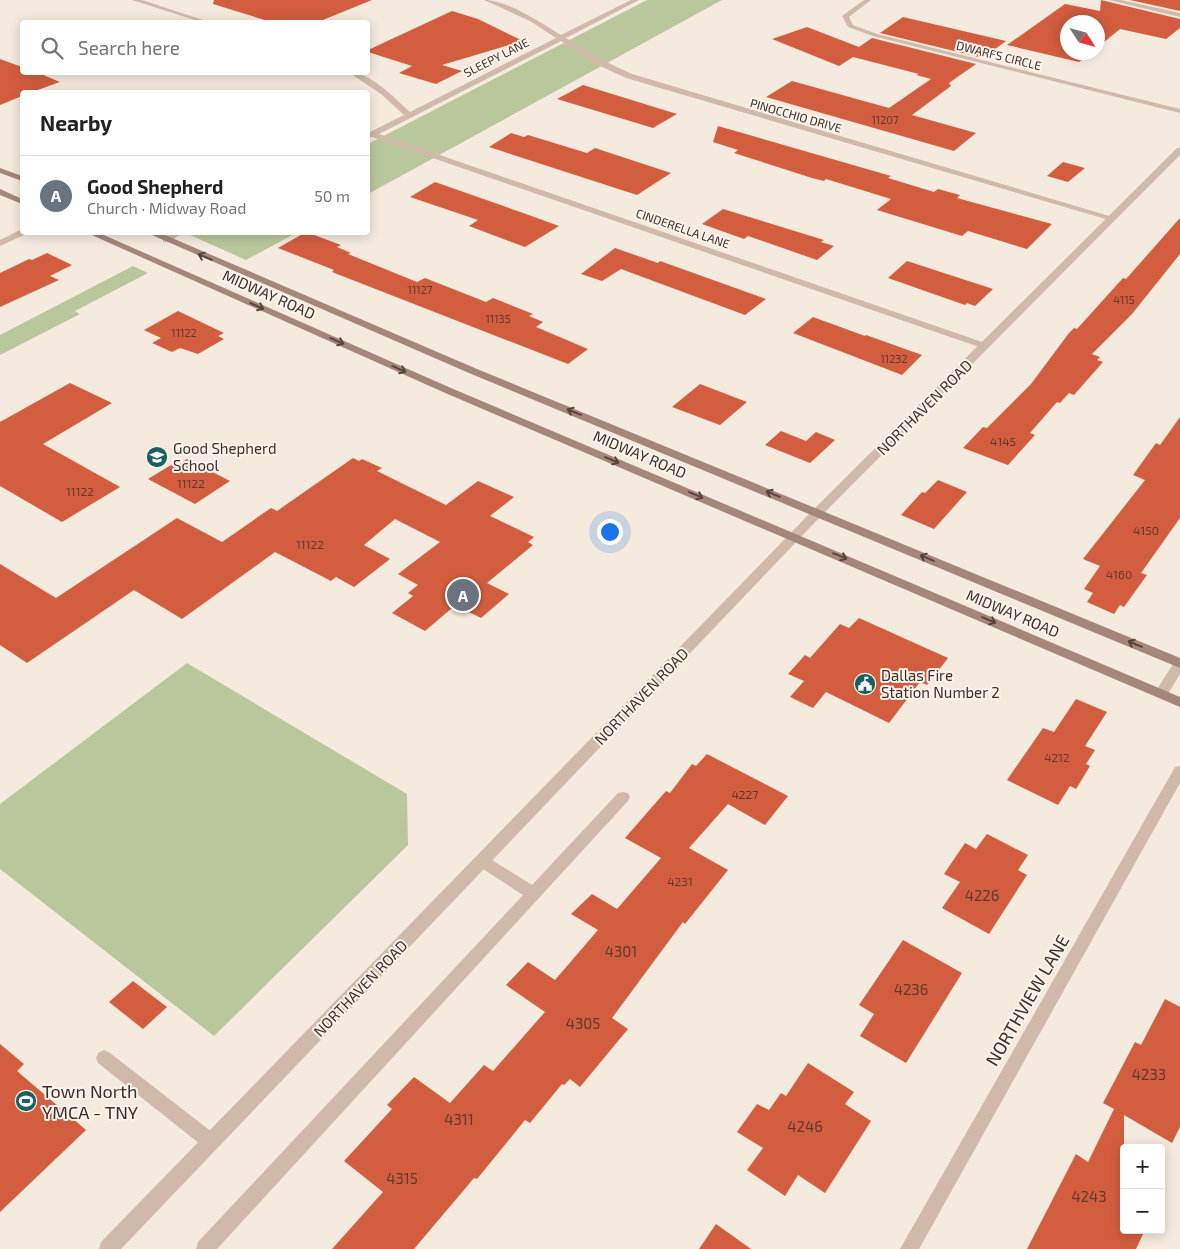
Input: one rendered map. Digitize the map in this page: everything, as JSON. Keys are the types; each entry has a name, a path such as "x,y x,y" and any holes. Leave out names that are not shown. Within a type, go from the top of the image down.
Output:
{"main road":[{"path":"0,170 20,178"},
{"path":"0,192 20,201"},
{"name":"MIDWAY ROAD","path":"96,235 446,390 1180,702"},
{"name":"MIDWAY ROAD","path":"155,235 482,375 818,512 1180,663"}],"street":[{"path":"135,0 200,20"},
{"name":"PINOCCHIO DRIVE","path":"487,0 532,20 601,63 630,76 1112,218"},
{"name":"SLEEPY LANE","path":"370,135 636,0"},
{"name":"DWARFS CIRCLE","path":"868,0 846,16 850,26 875,36 1180,111"},
{"path":"1112,0 1180,15"},
{"path":"356,75 384,92 408,115"},
{"name":"CINDERELLA LANE","path":"370,135 986,346"},
{"name":"NORTHAVEN ROAD","path":"108,1249 818,512 1180,150"},
{"path":"0,243 20,233"},
{"path":"166,240 175,235"},
{"path":"1161,694 1180,663"},
{"name":"NORTHVIEW LANE","path":"909,1249 1180,771"},
{"path":"204,1249 623,797"},
{"path":"482,861 533,894"},
{"path":"104,1058 211,1142"}],"green space":[{"path":"647,0 722,0 370,193 370,143"},
{"path":"190,235 292,235 246,260"},
{"path":"133,266 148,273 75,311 80,314 0,355 0,335"},
{"path":"187,663 407,794 408,845 214,1036 0,869 0,804"}],"building":[{"path":"214,0 372,0 323,20 265,20 213,4"},
{"path":"1101,0 1180,19 1180,28 1166,39 1120,29 1105,41 1105,15 1060,15 1060,58 1007,45 1065,4 1100,11"},
{"path":"1130,0 1180,0 1180,11"},
{"path":"452,11 478,19 523,41 442,65 462,71 436,84 399,73 412,66 370,53 370,49"},
{"path":"903,17 1006,41 983,58 880,33"},
{"path":"807,27 859,47 872,38 976,64 949,83 951,86 912,115 976,133 954,151 766,97 792,81 889,108 931,79 916,75 919,74 853,57 839,66 772,39"},
{"path":"0,59 20,66 20,75 43,75 60,82 38,90 20,90 20,97 0,105"},
{"path":"583,85 677,114 653,128 557,99"},
{"path":"718,126 891,176 888,178 934,192 938,189 960,195 957,198 1052,224 1027,249 968,231 962,236 877,210 891,199 826,179 824,181 812,178 734,153 738,150 713,142"},
{"path":"511,133 524,137 528,135 587,153 595,148 671,173 637,195 489,147"},
{"path":"1063,162 1085,168 1068,182 1047,176"},
{"path":"435,182 559,226 525,247 469,226 478,220 410,197"},
{"path":"723,209 824,240 821,242 834,246 817,260 748,236 744,239 702,224"},
{"path":"1180,218 1180,254 1132,314 1092,354 1100,357 1097,360 1103,362 1074,395 1069,393 1060,403 1057,402 1030,433 1035,435 1008,465 963,448 983,427 987,428 1031,384 1069,333 1074,328 1077,329 1123,278 1126,279"},
{"path":"301,235 314,235 341,245 337,247 351,253 348,254 417,282 425,278 486,302 493,298 533,314 529,316 543,322 536,327 588,349 568,364 332,272 334,270 278,248"},
{"path":"615,248 658,263 660,261 766,299 745,315 621,269 602,281 581,274"},
{"path":"47,253 72,265 50,276 59,280 0,307 0,273 29,259 32,260"},
{"path":"907,261 993,289 975,306 967,303 965,305 888,278"},
{"path":"178,311 224,333 218,336 224,339 198,354 180,348 172,352 152,343 161,338 144,330"},
{"path":"813,317 922,355 902,375 793,333"},
{"path":"70,383 112,403 43,444 120,487 62,522 0,486 0,422"},
{"path":"700,384 747,402 720,425 672,407"},
{"path":"1180,417 1180,518 1141,573 1147,575 1124,607 1120,605 1114,614 1087,602 1093,593 1084,589 1100,566 1083,559 1145,480 1133,475 1156,443 1160,445"},
{"path":"781,431 806,441 816,432 835,440 810,463 765,445"},
{"path":"353,458 359,461 362,459 382,468 377,471 446,505 478,481 514,497 490,516 534,537 528,542 533,545 487,583 509,594 481,618 459,607 455,610 452,608 425,631 392,613 413,596 408,593 418,585 398,574 440,542 395,519 364,545 390,559 354,587 336,577 331,581 275,552 182,619 134,590 27,663 0,645 0,564 56,598 177,518 222,542 271,508 277,511"},
{"path":"187,459 230,481 195,504 148,479 171,465 175,467"},
{"path":"938,480 967,492 934,529 901,515 922,492 925,493"},
{"path":"859,618 948,658 927,685 920,682 889,723 826,692 813,708 790,697 804,681 788,674 805,655 810,658 840,624 849,628"},
{"path":"1076,699 1107,712 1085,746 1095,750 1086,764 1090,766 1076,789 1070,786 1058,805 1007,780 1043,728 1054,732"},
{"path":"707,754 788,796 765,825 728,804 689,848 728,870 685,924 683,922 612,1018 628,1029 580,1087 570,1079 564,1085 562,1084 530,1123 525,1120 477,1179 474,1178 414,1249 332,1249 383,1192 344,1161 392,1109 387,1105 414,1077 450,1103 484,1065 493,1071 545,1012 506,985 528,962 555,980 598,930 571,914 592,894 617,909 661,858 625,838 666,791 670,793 692,764 696,766"},
{"path":"987,834 1028,855 1018,870 1027,875 989,934 942,908 960,882 944,874 965,843 976,849"},
{"path":"903,940 962,973 906,1063 860,1036 874,1014 859,1005"},
{"path":"133,981 167,1007 143,1029 109,1002"},
{"path":"1165,999 1180,1007 1180,1127 1172,1143 1124,1115 1124,1144 1120,1144 1120,1234 1143,1234 1136,1249 1027,1249 1076,1154 1088,1162 1114,1109 1103,1103 1135,1042 1141,1045"},
{"name":"Town North YMCA - TNY","path":"0,1044 24,1064 17,1071 86,1130 0,1212"},
{"path":"808,1063 854,1092 845,1104 871,1121 825,1193 798,1175 785,1196 747,1170 763,1148 737,1132 757,1104 769,1110 781,1093 786,1096"},
{"path":"716,1224 751,1249 699,1249"}],"place":[{"name":"Good Shepherd School","path":"157,457"},
{"name":"Good Shepherd","path":"463,595"},
{"name":"Dallas Fire Station Number 2","path":"865,684"},
{"name":"Town North YMCA - TNY","path":"26,1101"}]}
